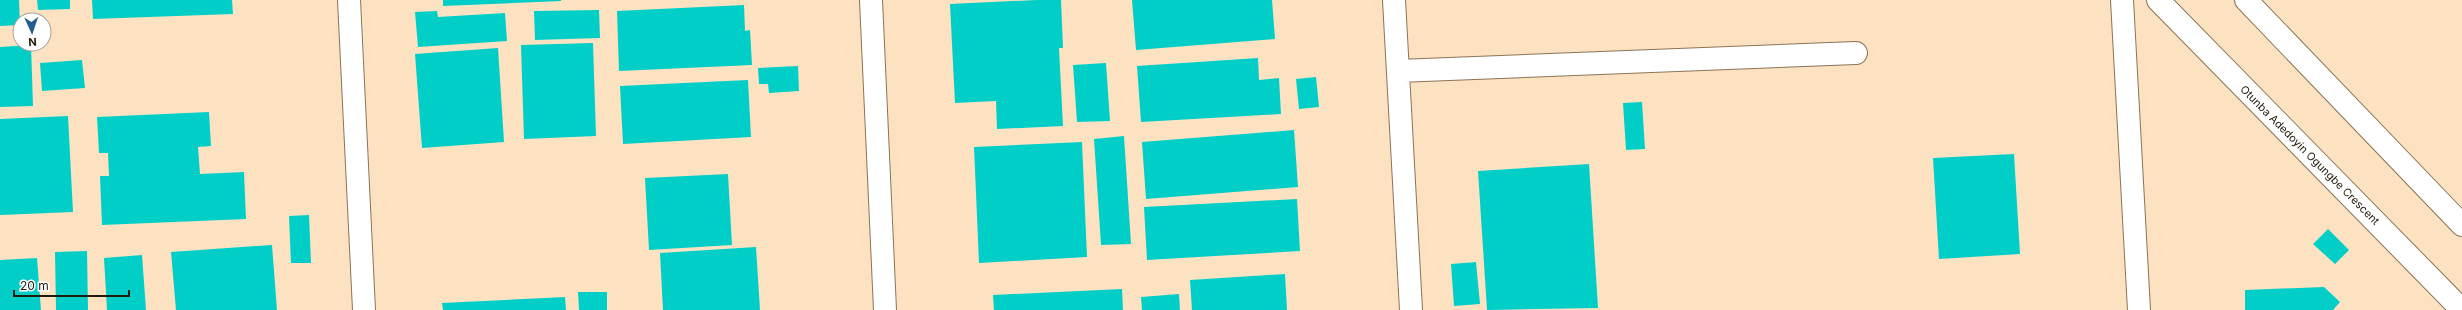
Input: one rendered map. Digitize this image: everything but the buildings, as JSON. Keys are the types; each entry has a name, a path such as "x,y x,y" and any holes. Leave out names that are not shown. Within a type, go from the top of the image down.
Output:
{"street":[{"path":"349,0 364,310"},
{"path":"870,0 884,310"},
{"path":"1394,0 1411,310"},
{"path":"2122,0 2139,310"},
{"name":"Otunba Adedoyin Ogungbe Crescent","path":"2158,0 2462,310"},
{"path":"2246,0 2462,225"},
{"path":"1398,71 1856,53"}]}
